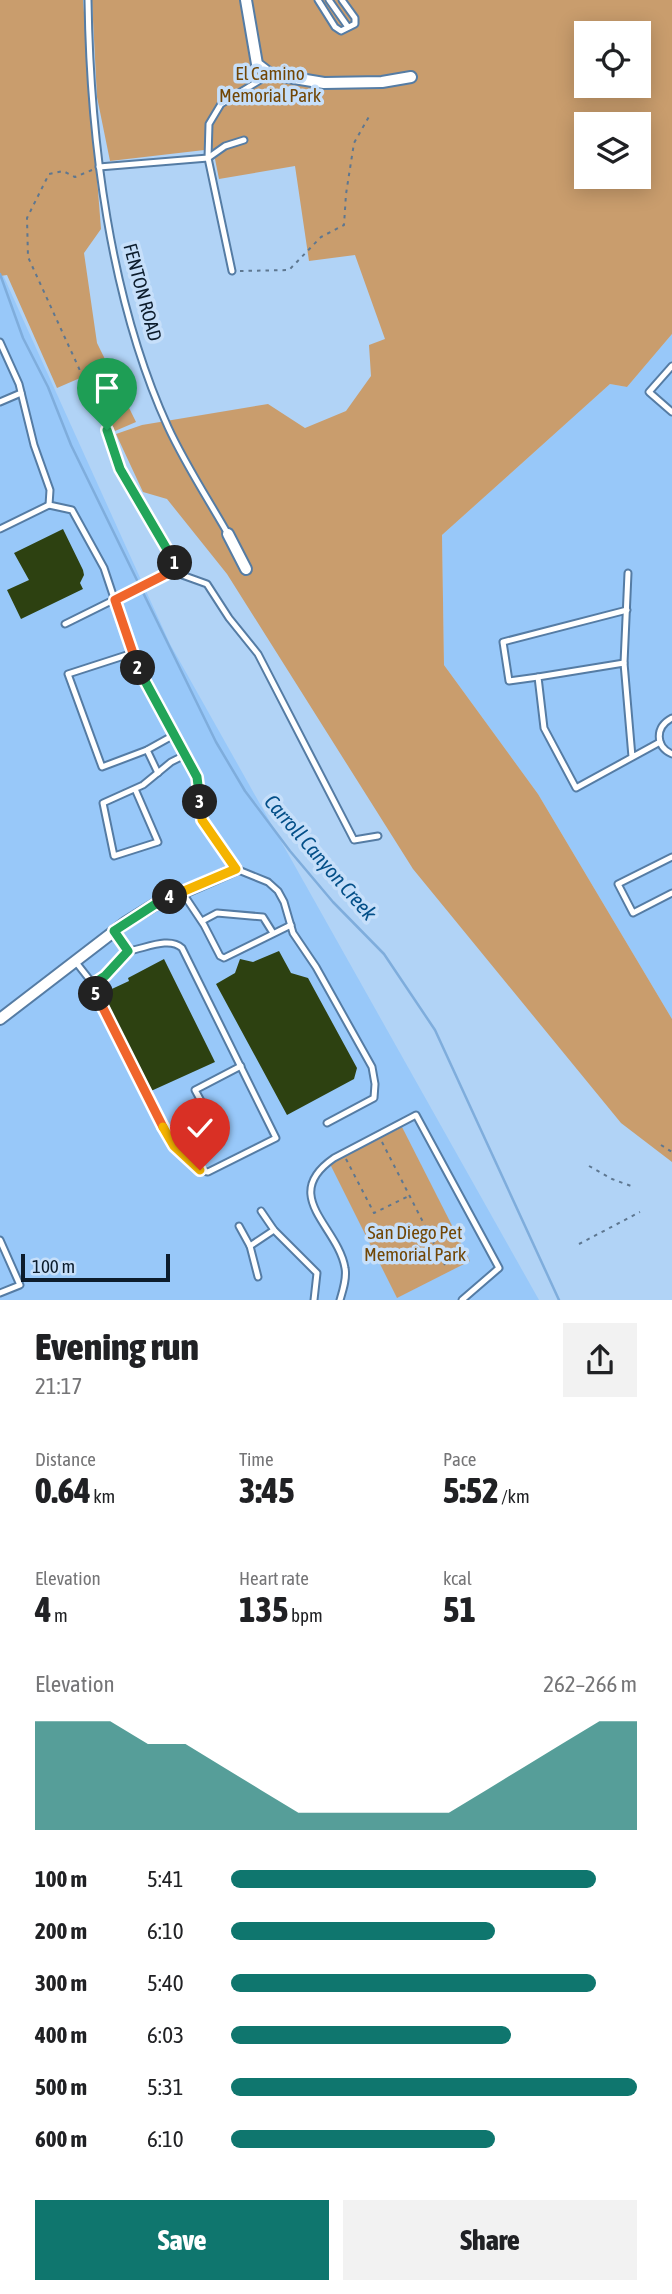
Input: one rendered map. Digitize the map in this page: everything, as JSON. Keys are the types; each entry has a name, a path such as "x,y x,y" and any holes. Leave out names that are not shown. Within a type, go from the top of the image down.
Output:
{"street":[{"path":"246,0 257,64 270,74 324,83 382,82 411,77"},
{"name":"FENTON ROAD","path":"228,534 246,569"},
{"path":"0,1020 114,931 154,905 236,869"}],"lane":[{"name":"FENTON ROAD","path":"88,0 89,65 99,167 114,256 155,396 169,429 228,534"},
{"path":"318,0 335,27 341,31 355,24 355,18 342,0"},
{"path":"329,0 348,27"},
{"path":"232,271 208,159 209,124 221,104 270,74"},
{"path":"99,167 208,159 225,146 244,141"},
{"path":"0,342 21,393 34,445 50,490 50,505"},
{"path":"672,366 649,392 672,412"},
{"path":"0,402 21,393"},
{"path":"107,430 120,469 182,575 207,584 229,618 258,654 354,840 378,836"},
{"path":"0,529 50,505 72,510 104,568 138,670 197,777 202,820 236,869 268,882 278,891 293,933 372,1067 374,1098 327,1124"},
{"path":"65,624 178,568"},
{"path":"628,573 624,663 632,757"},
{"path":"624,663 509,681 503,642 627,610"},
{"path":"133,653 68,674 102,767 147,750 174,734"},
{"path":"538,677 544,728 576,788 660,742"},
{"path":"672,718 661,726 660,742 666,751 672,754"},
{"path":"147,750 158,773"},
{"path":"135,789 158,842 114,856 103,803 135,789 171,762 186,755"},
{"path":"672,857 618,884 633,913 672,892"},
{"path":"182,892 202,921 220,956 224,958 291,925"},
{"path":"202,921 217,914 256,915 263,917 273,933"},
{"path":"114,931 128,951"},
{"path":"75,961 93,984 95,994 166,1132 181,1154 204,1172 208,1172 276,1138 182,948 177,943 128,951 105,976 93,984"},
{"path":"166,1132 207,1112 195,1090 241,1066"},
{"path":"340,1300 346,1276 345,1266 341,1254 314,1208 310,1195 312,1183 323,1166 416,1115 499,1268 462,1300"},
{"path":"261,1211 274,1230 317,1273 314,1300"},
{"path":"239,1226 250,1246 258,1277"},
{"path":"250,1246 274,1230"},
{"path":"0,1241 20,1284 0,1293"}],"path":[{"path":"232,271 289,271 321,237 344,225 345,194 354,143 371,113"},
{"path":"99,167 75,177 63,171 49,174 27,218 28,257 107,430"},
{"path":"379,1135 445,1265"},
{"path":"661,1145 672,1152"},
{"path":"343,1153 374,1213 410,1196"},
{"path":"589,1166 631,1186"},
{"path":"579,1244 640,1212"}],"shaded area":[{"path":"3,275 170,644 539,1300 0,1300 0,276"},
{"path":"672,334 672,1019 538,794 444,665 442,535 610,384 627,387"}],"green space":[{"path":"0,0 83,0 101,229 84,253 97,343 136,422 115,431 87,375 57,388 7,275 0,276"},
{"name":"El Camino Memorial Park","path":"92,0 672,0 672,334 627,387 610,384 442,535 444,665 538,794 672,1019 672,1162 621,1123 413,869 227,574 167,499 143,492 116,434 142,425 268,404 305,428 346,411 371,376 369,345 385,339 355,255 309,261 295,166 219,179 213,149 110,161 97,97"},
{"name":"San Diego Pet Memorial Park","path":"402,1127 470,1261 397,1298 330,1164"}],"building":[{"path":"63,529 83,570 80,583 83,589 21,619 7,590 29,580 14,553"},
{"path":"279,951 291,973 308,978 357,1068 354,1079 287,1115 216,984 235,973 240,959 253,962"},
{"path":"164,959 215,1062 151,1091 101,994 129,981 128,978"}],"waterway":[{"name":"Carroll Canyon Creek","path":"0,274 23,338 48,387 71,445 216,742 245,791 290,851 333,902 384,954 435,1030 559,1300"}],"route":[{"path":"107,430 120,469 178,568 115,600 138,670 197,777 202,820 236,869 154,905 114,931 128,951 105,976 93,984 95,994 134,1073 174,1146 200,1170"}]}
